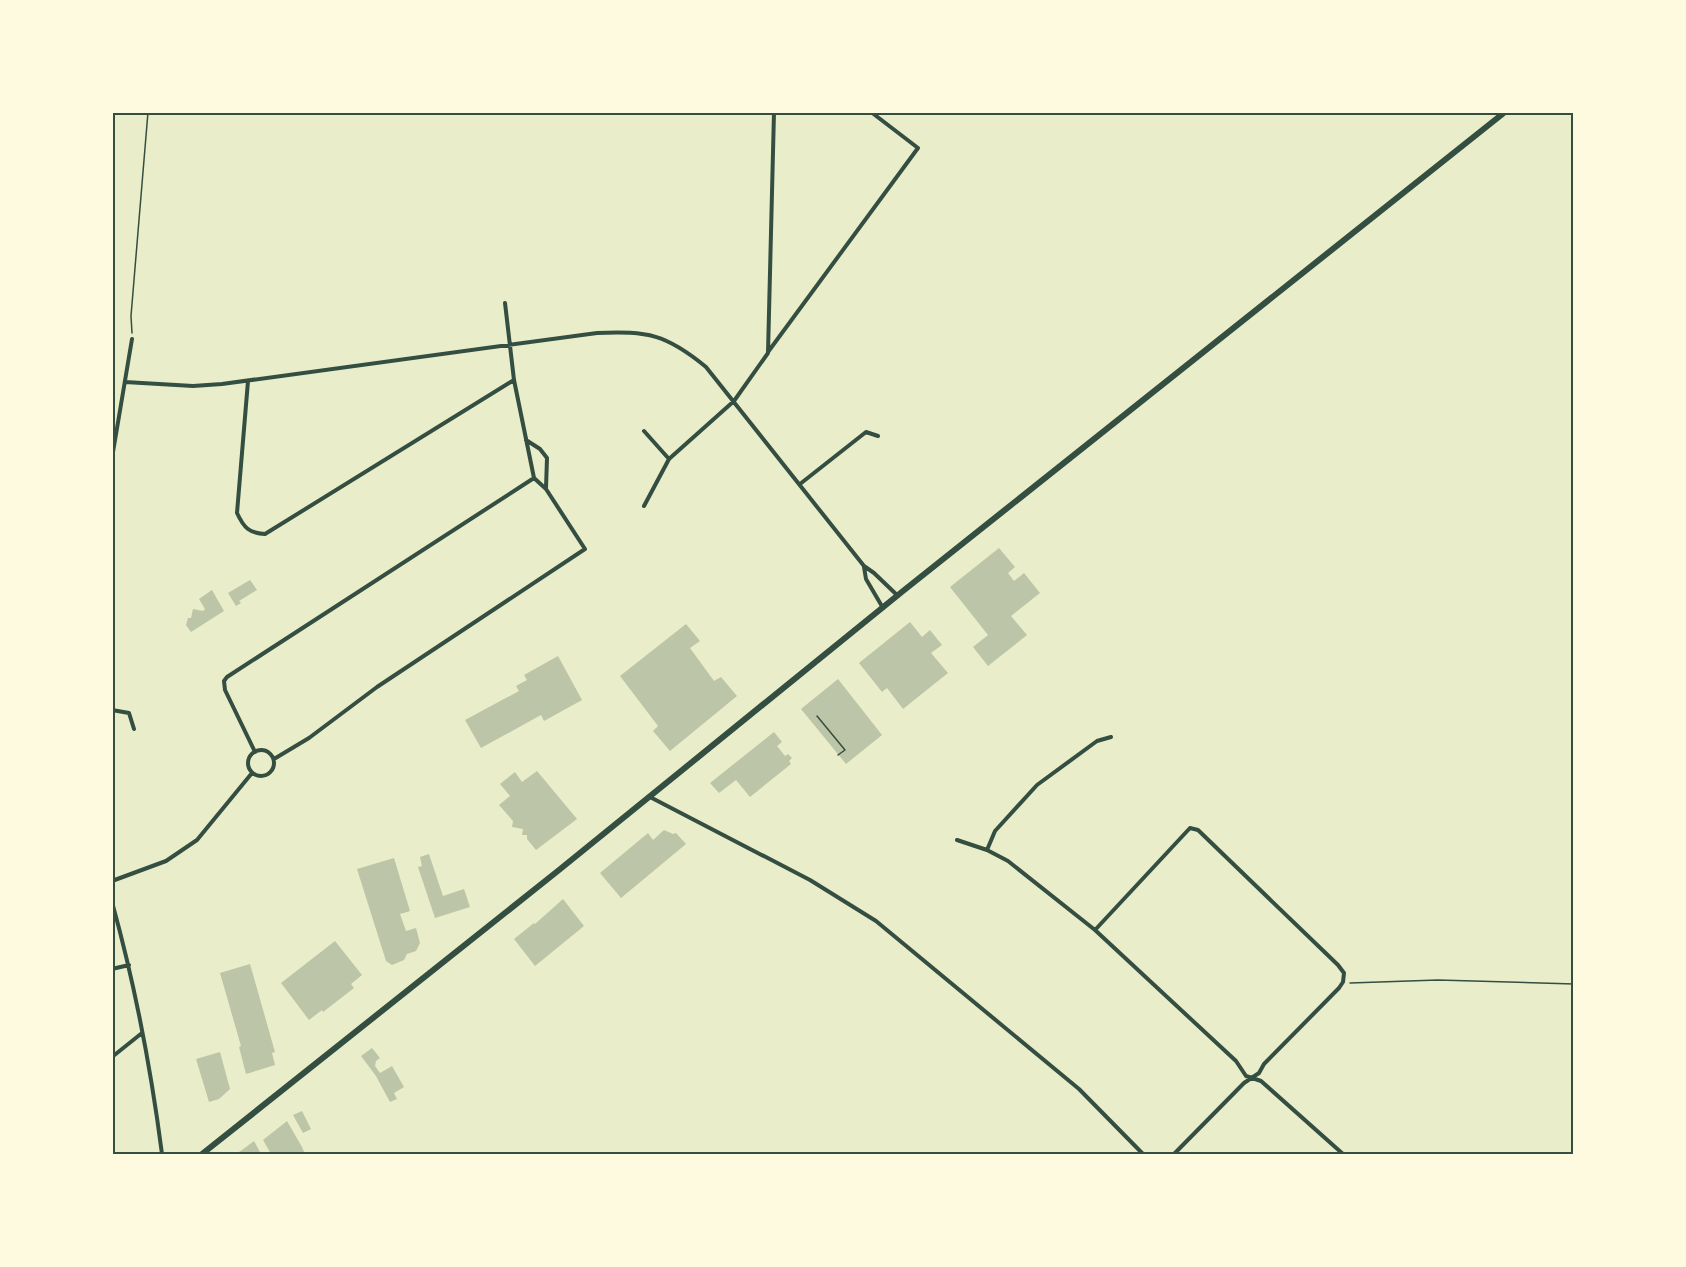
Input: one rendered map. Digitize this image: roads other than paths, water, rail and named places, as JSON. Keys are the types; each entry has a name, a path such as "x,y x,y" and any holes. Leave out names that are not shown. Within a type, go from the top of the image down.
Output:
{"main road":[{"path":"202,1155 1505,112"}],"street":[{"path":"768,353 774,112"},
{"path":"644,506 669,459 734,401 918,148 872,112"},
{"path":"274,759 309,738 377,687 585,549 546,489 534,478 514,380 505,303"},
{"path":"125,382 193,386 248,381 606,332 633,331 660,338 683,348 706,367 864,566 898,596"},
{"path":"112,458 132,339"},
{"path":"248,381 237,513 243,526 250,531 265,534 514,380"},
{"path":"644,430 669,459"},
{"path":"800,484 866,432 878,436"},
{"path":"525,440 540,449 548,458 546,489"},
{"path":"255,752 225,690 224,681 227,677 534,478"},
{"path":"864,566 866,579 883,608"},
{"path":"112,710 129,713 134,729"},
{"path":"987,850 995,831 1037,785 1097,741 1112,737"},
{"path":"266,751 274,759 274,768 269,774 260,777 252,773 248,762 255,752 266,751"},
{"path":"112,881 166,861 197,840 252,773"},
{"path":"650,796 810,880 876,921 1079,1089 1143,1155"},
{"path":"1095,930 1190,828 1198,830 1344,973 1343,982 1264,1064 1259,1073 1250,1078 1174,1155"},
{"path":"957,840 987,850 1008,861 1095,930 1236,1061 1250,1078 1261,1082 1343,1155"},
{"path":"112,902 129,965 143,1033 162,1155"},
{"path":"112,969 129,965"},
{"path":"112,1058 143,1033"}],"lane":[{"path":"817,716 844,750 838,755"}]}
